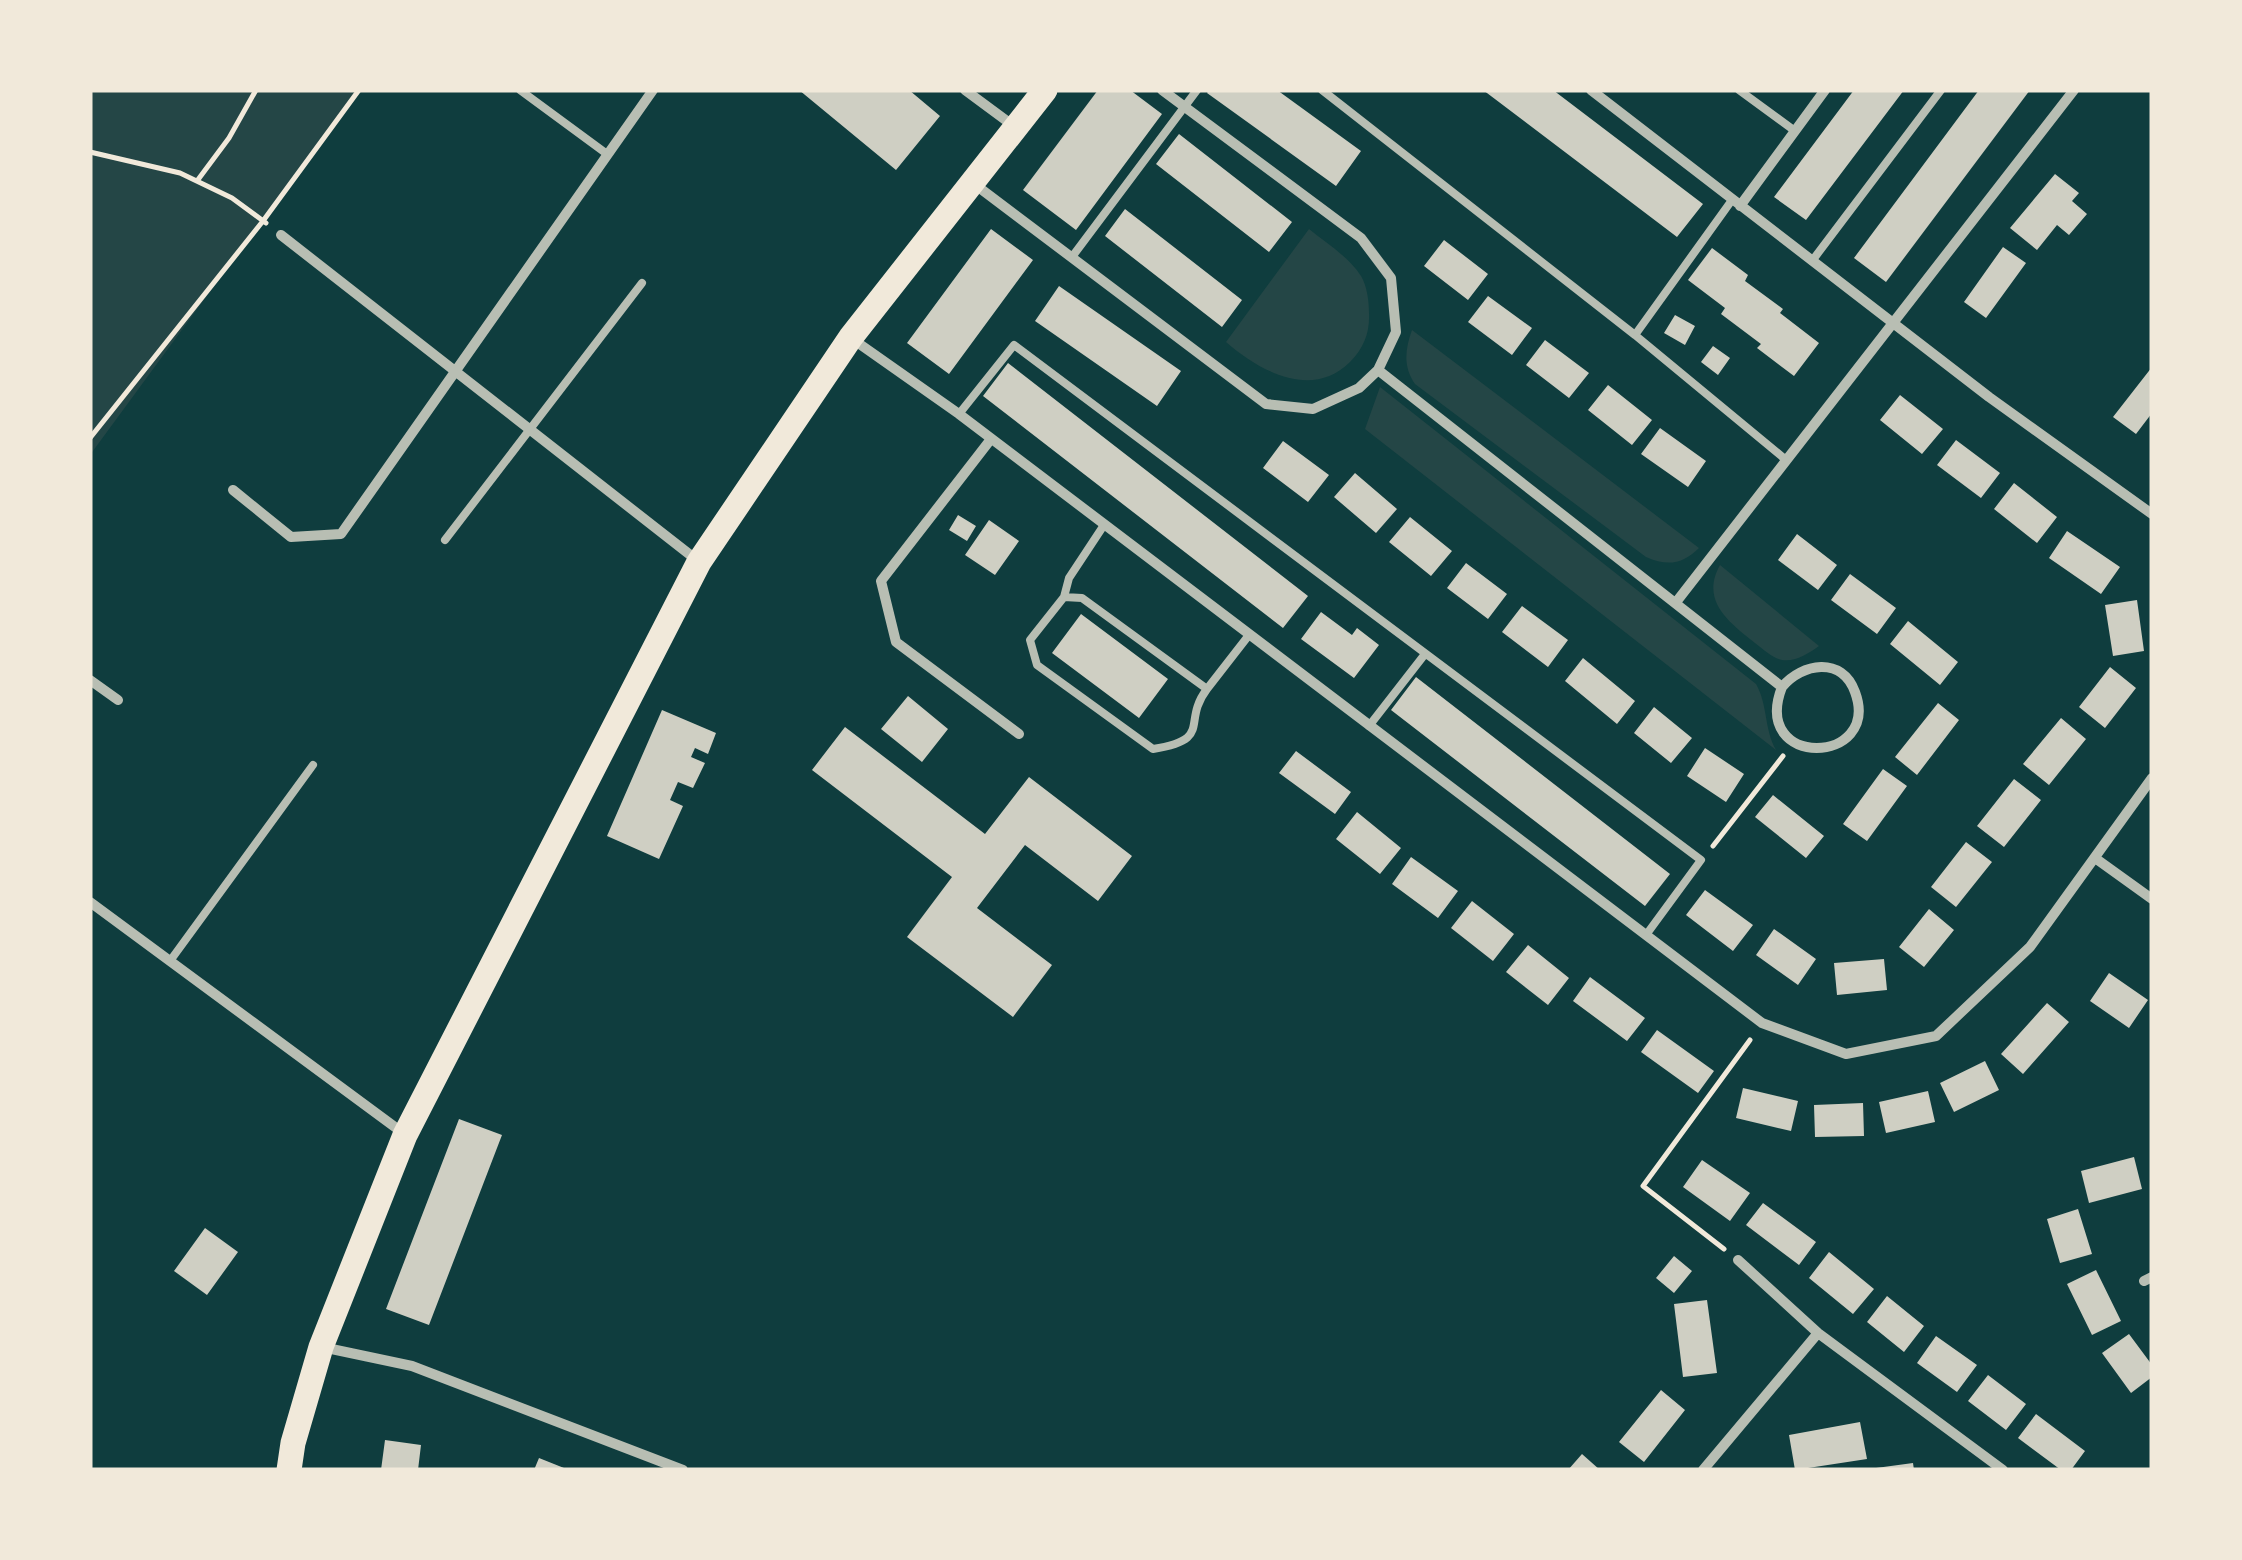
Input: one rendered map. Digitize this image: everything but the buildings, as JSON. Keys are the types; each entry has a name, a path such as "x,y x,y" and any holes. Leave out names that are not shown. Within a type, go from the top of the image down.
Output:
{"main road":[{"path":"289,1470 292,1443 321,1346 405,1135 698,562 851,337 1045,90"}],"street":[{"path":"233,490 291,537 340,534 652,90"},
{"path":"964,90 1015,127"},
{"path":"972,182 1266,404 1313,409 1358,388 1378,370 1396,332 1391,278 1360,238 1162,90"},
{"path":"1591,90 1892,322 2147,511 2152,495"},
{"path":"1736,203 1824,90"},
{"path":"1676,601 2074,90"},
{"path":"282,234 698,562"},
{"path":"851,337 1762,1023 1846,1054 1936,1036 2030,947 2152,778"},
{"path":"1378,370 1782,687"},
{"path":"990,439 881,580 896,642 1019,734"},
{"path":"1808,667 1832,668 1852,684 1860,704 1857,723 1844,740 1826,749 1812,750 1794,742 1782,732 1777,718 1776,700 1782,687 1793,674 1808,667"},
{"path":"90,680 118,700"},
{"path":"2095,858 2152,899"},
{"path":"90,902 405,1135"},
{"path":"1738,1260 1818,1332 2003,1470"},
{"path":"1702,1470 1818,1332"},
{"path":"321,1346 412,1366 684,1470"}],"lane":[{"path":"520,90 607,154"},
{"path":"1072,258 1197,90"},
{"path":"1322,90 1785,459"},
{"path":"1739,90 1795,131"},
{"path":"1812,261 1941,90"},
{"path":"1635,336 1736,203"},
{"path":"445,540 642,283"},
{"path":"958,414 1014,345 1701,860 1646,935"},
{"path":"1104,525 1069,578 1064,597 1030,640 1037,665 1153,749 1181,745 1193,732 1206,689 1249,635"},
{"path":"1064,597 1082,598 1206,689"},
{"path":"1370,726 1425,654"},
{"path":"170,961 313,766"}],"path":[{"path":"197,182 229,138 256,90"},
{"path":"90,438 263,221 359,90"},
{"path":"90,152 180,173 232,198 282,234"},
{"path":"1704,857 1794,742"},
{"path":"1738,1260 1643,1186 1762,1023"}],"shaded area":[{"path":"90,90 358,90 90,455"},
{"path":"1309,229 1344,256 1361,276 1369,320 1362,345 1350,362 1335,373 1303,380 1270,371 1226,342"},
{"path":"1412,330 1699,548 1674,562 1646,557 1415,384 1406,358"},
{"path":"1380,387 1756,684 1776,750 1365,429"},
{"path":"1720,565 1819,646 1797,658 1782,660 1745,635 1727,619 1715,600 1713,589"}]}
